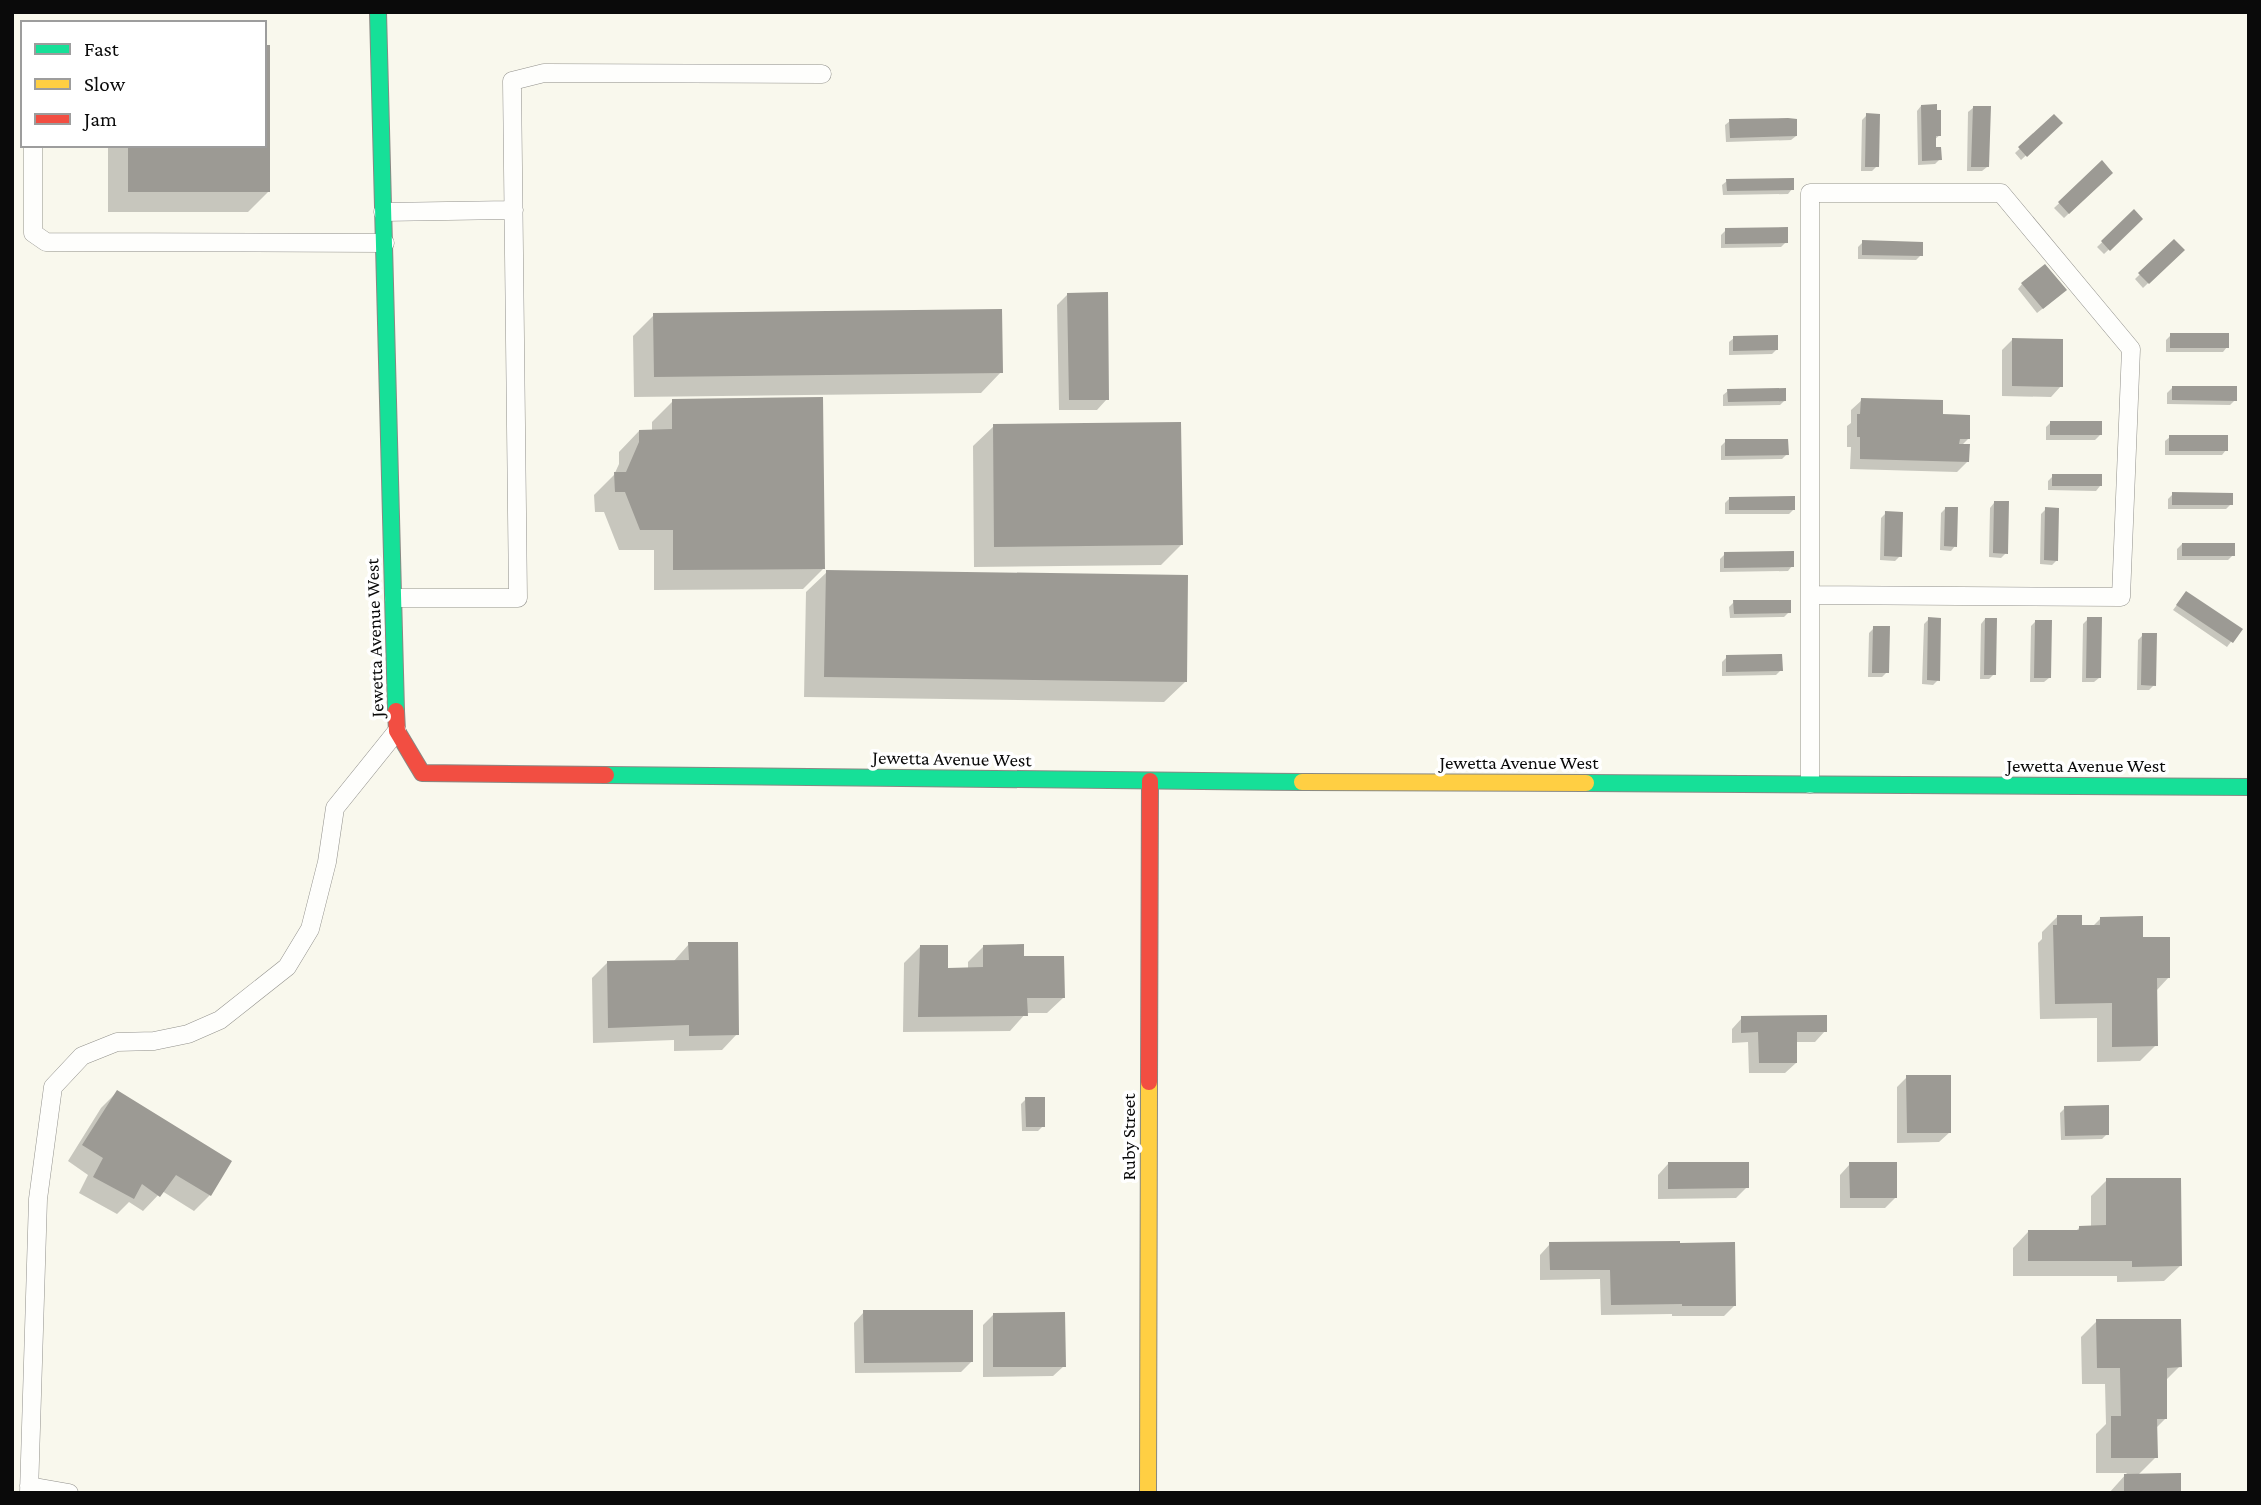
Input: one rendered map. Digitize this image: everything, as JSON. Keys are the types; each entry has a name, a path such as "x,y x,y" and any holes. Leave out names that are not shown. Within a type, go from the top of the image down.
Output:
{"street":[{"name":"Jewetta Avenue West","path":"378,12 397,731 422,773 1150,781 2249,787"},
{"name":"Ruby Street","path":"1148,1493 1150,781"}],"lane":[{"path":"394,598 518,598 512,81 544,73 822,74"},
{"path":"33,147 33,233 46,242 384,243"},
{"path":"1810,595 2121,597 2131,349 2001,193 1810,193 1810,595 1810,784"},
{"path":"383,212 514,210"},
{"path":"69,1493 29,1489 38,1199 53,1087 82,1056 117,1042 154,1041 188,1034 220,1020 287,967 310,929 327,862 335,808 397,731"}],"building":[{"path":"266,45 270,45 270,192 128,192 128,147 266,147"},
{"path":"1937,104 1937,110 1941,110 1941,136 1936,136 1936,147 1941,147 1942,160 1922,161 1921,105"},
{"path":"1973,106 1991,106 1989,167 1971,167"},
{"path":"1866,113 1880,114 1879,167 1865,167"},
{"path":"2054,114 2063,123 2027,157 2018,147"},
{"path":"1729,119 1797,119 1797,136 1730,138"},
{"path":"2102,160 2113,173 2069,214 2058,202"},
{"path":"1794,178 1794,190 1727,191 1726,179"},
{"path":"2134,209 2143,219 2110,251 2101,241"},
{"path":"1788,227 1788,243 1725,244 1725,228"},
{"path":"2174,239 2185,250 2149,284 2138,273"},
{"path":"1862,240 1923,242 1923,256 1862,255"},
{"path":"2045,264 2067,290 2043,309 2021,283"},
{"path":"1108,292 1109,400 1069,400 1067,293"},
{"path":"1002,309 1003,373 654,377 653,313"},
{"path":"2170,333 2229,333 2229,348 2170,348"},
{"path":"1778,335 1778,350 1733,351 1733,336"},
{"path":"2012,338 2063,339 2063,387 2012,386"},
{"path":"2172,386 2237,386 2237,401 2172,400"},
{"path":"1786,388 1786,401 1728,402 1727,389"},
{"path":"823,397 825,569 673,570 673,530 640,530 625,492 615,492 614,472 626,472 639,442 639,430 672,429 672,399"},
{"path":"1861,398 1943,400 1943,414 1970,415 1970,439 1960,439 1959,444 1970,444 1969,462 1860,459 1857,414 1860,414"},
{"path":"2050,421 2102,421 2102,435 2050,435"},
{"path":"1181,422 1183,545 994,547 993,424"},
{"path":"2169,435 2228,435 2228,451 2169,451"},
{"path":"1725,439 1788,439 1789,455 1725,456"},
{"path":"2052,474 2102,474 2102,486 2052,486"},
{"path":"2172,492 2233,493 2233,505 2172,505"},
{"path":"1795,496 1795,510 1729,510 1729,497"},
{"path":"1994,501 2009,501 2008,554 1993,553"},
{"path":"1945,507 1958,507 1957,547 1944,546"},
{"path":"2045,507 2059,508 2058,561 2044,560"},
{"path":"1885,511 1903,512 1902,557 1884,556"},
{"path":"2182,543 2235,543 2235,556 2182,556"},
{"path":"1794,551 1794,567 1724,568 1724,552"},
{"path":"826,570 1188,575 1187,682 824,677"},
{"path":"2186,591 2243,629 2233,643 2176,605"},
{"path":"1733,600 1791,600 1791,613 1734,614"},
{"path":"1928,617 1941,618 1940,681 1927,680"},
{"path":"2087,617 2102,617 2101,678 2086,678"},
{"path":"1985,618 1997,618 1996,675 1984,675"},
{"path":"2035,620 2052,620 2051,678 2034,678"},
{"path":"1873,626 1890,626 1889,673 1872,673"},
{"path":"2142,633 2157,633 2156,686 2141,685"},
{"path":"1782,654 1783,671 1726,672 1726,655"},
{"path":"2057,915 2082,915 2082,925 2100,925 2100,917 2143,916 2143,937 2170,937 2170,978 2157,978 2158,1046 2112,1047 2112,1003 2055,1004 2053,925 2057,925"},
{"path":"688,942 738,942 739,1035 689,1036 689,1025 608,1028 607,961 689,960"},
{"path":"1024,944 1024,956 1064,956 1065,998 1027,998 1028,1016 918,1017 920,945 948,945 948,968 983,967 983,945"},
{"path":"1827,1015 1827,1032 1797,1032 1797,1063 1759,1063 1758,1032 1741,1033 1741,1016"},
{"path":"1906,1075 1951,1075 1951,1133 1907,1133"},
{"path":"117,1090 232,1161 211,1196 176,1175 160,1197 142,1184 134,1199 93,1177 103,1158 82,1145"},
{"path":"1025,1097 1045,1097 1045,1127 1026,1127"},
{"path":"2109,1105 2109,1135 2065,1136 2064,1106"},
{"path":"1668,1162 1749,1162 1749,1188 1668,1189"},
{"path":"1849,1162 1897,1162 1897,1198 1850,1198"},
{"path":"2106,1178 2181,1178 2182,1266 2132,1267 2132,1261 2028,1261 2028,1230 2079,1230 2079,1226 2106,1225"},
{"path":"1549,1242 1735,1242 1736,1306 1611,1305 1610,1270 1550,1270"},
{"path":"863,1310 973,1310 973,1362 864,1363"},
{"path":"1065,1312 1066,1367 993,1367 993,1313"},
{"path":"2096,1319 2181,1319 2182,1367 2167,1368 2167,1419 2157,1419 2158,1458 2111,1458 2111,1416 2121,1416 2120,1368 2097,1368"},
{"path":"2181,1473 2181,1493 2124,1493 2124,1474"}],"traffic: fast":[{"path":"378,12 396,711"},
{"path":"606,775 1302,782"},
{"path":"1586,783 2249,787"}],"traffic: slow":[{"path":"1302,782 1586,783"},
{"path":"1148,1493 1149,1082"}],"traffic: jam":[{"path":"396,711 397,731 422,773 606,775"},
{"path":"1149,1082 1150,781"}]}
